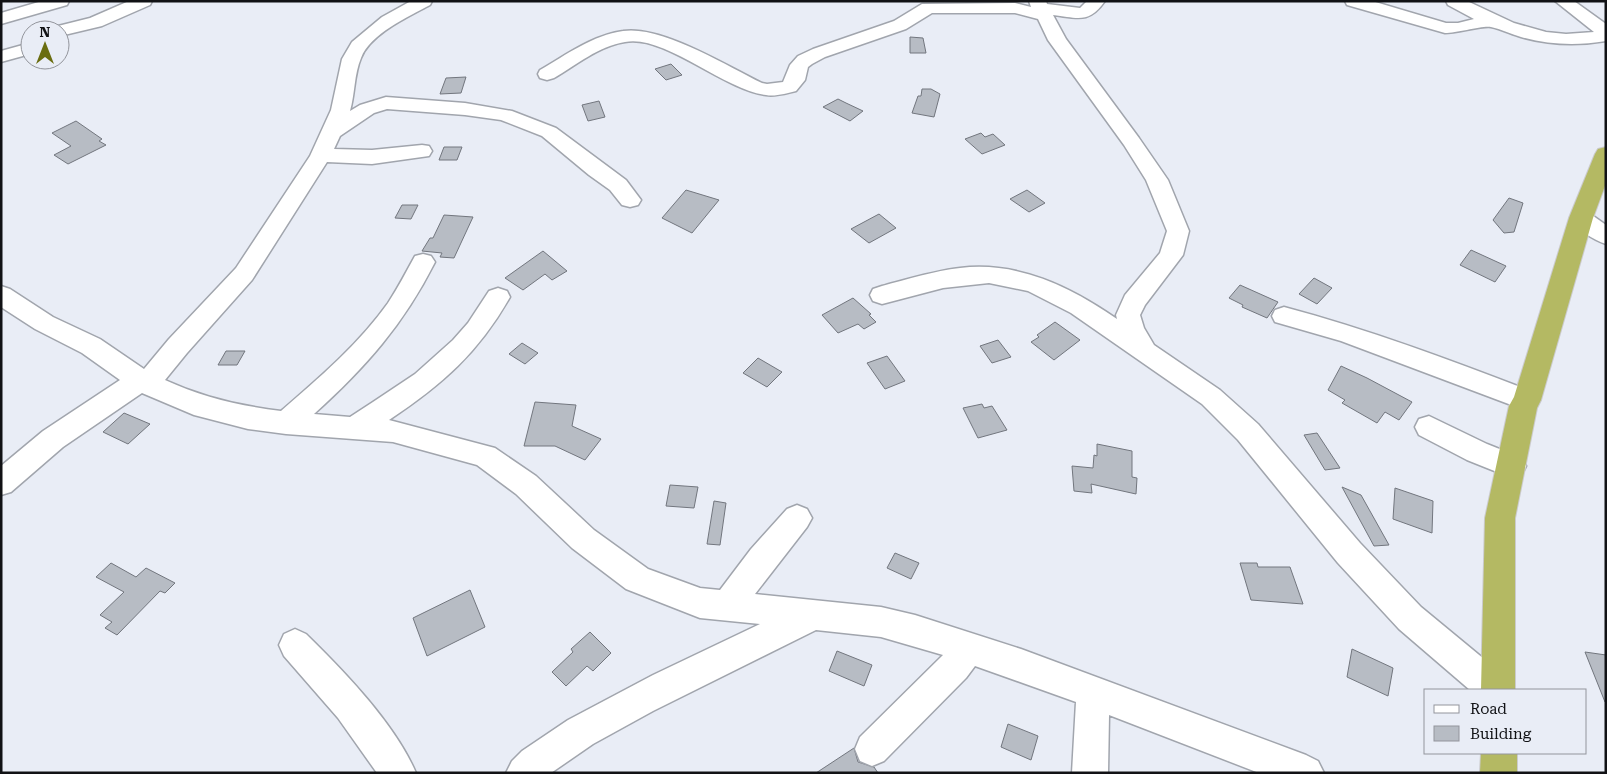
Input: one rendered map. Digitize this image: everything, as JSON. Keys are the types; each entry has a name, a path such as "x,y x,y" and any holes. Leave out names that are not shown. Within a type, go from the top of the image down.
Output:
{"highway":[{"path":"1497,689 1500,518 1523,406 1528,400 1581,218 1606,154"},
{"path":"1498,773 1499,754"}],"street":[{"path":"1,20 61,1"},
{"path":"70,28 96,22 144,1"},
{"path":"1,483 53,438 144,382 244,274 320,155 332,132 341,110 351,59 358,46 388,21 424,1"},
{"path":"547,74 599,44 624,36 637,36 661,40 755,87 767,90 781,90 789,87 795,80 799,65 812,56 900,25 923,9 936,4 1039,8 1084,14 1097,1"},
{"path":"1353,1 1445,28 1458,28 1492,20"},
{"path":"1454,1 1492,20 1544,38 1581,40 1606,35"},
{"path":"1563,1 1606,35"},
{"path":"1039,8 1067,54 1132,142 1157,180 1178,231 1171,255 1134,300 1128,315 1132,329 1145,352"},
{"path":"1,57 20,51"},
{"path":"332,132 367,109 386,103 465,109 505,115 549,132 596,170 618,185 630,200"},
{"path":"320,155 372,157 422,151"},
{"path":"1581,218 1606,236"},
{"path":"286,423 378,336 408,294 423,262"},
{"path":"882,294 963,276 987,275 1017,278 1045,287 1075,303 1211,397 1248,432 1349,552 1410,618 1496,689"},
{"path":"1,295 44,323 91,346 144,382 203,407 248,418 286,423 393,431 485,456 526,486 583,539 637,579 700,603 881,622 915,630 1093,693 1306,773"},
{"path":"354,428 401,399 463,346 483,322 498,297"},
{"path":"1284,316 1398,350 1528,400"},
{"path":"1429,427 1477,452 1512,466"},
{"path":"727,606 762,559 797,518"},
{"path":"524,773 536,762 584,730 644,697 815,615"},
{"path":"295,645 355,709 374,734 398,773"},
{"path":"872,749 954,667 969,648"},
{"path":"1090,773 1093,693"}],"building":[{"path":"910,37 923,38 926,53 910,53"},
{"path":"671,64 682,75 666,80 655,69"},
{"path":"466,77 461,93 440,94 446,78"},
{"path":"922,89 931,89 940,94 934,117 912,113 918,96 921,96"},
{"path":"838,99 863,111 850,121 823,107"},
{"path":"599,101 605,117 588,121 582,105"},
{"path":"76,121 102,139 99,141 106,145 68,164 54,155 71,146 52,133"},
{"path":"981,133 985,137 993,134 1005,145 982,154 965,139"},
{"path":"444,147 462,147 457,160 439,160"},
{"path":"686,190 719,200 692,233 662,218"},
{"path":"1027,190 1045,203 1029,212 1010,199"},
{"path":"1509,198 1523,203 1514,232 1504,233 1493,220"},
{"path":"402,205 418,205 411,219 395,218"},
{"path":"879,214 896,228 869,243 851,229"},
{"path":"444,215 473,217 454,258 440,257 442,253 422,251 430,238 433,238"},
{"path":"1471,250 1506,266 1495,282 1460,265"},
{"path":"543,251 567,271 552,280 545,274 523,290 505,278"},
{"path":"1314,278 1332,288 1317,304 1299,294"},
{"path":"1240,285 1278,302 1267,318 1242,307 1243,305 1229,298"},
{"path":"853,298 871,314 869,315 876,322 864,329 858,324 838,333 822,315"},
{"path":"1055,322 1080,340 1054,360 1031,342 1039,337 1037,335"},
{"path":"998,340 1011,357 992,363 980,346"},
{"path":"522,343 538,353 525,364 509,354"},
{"path":"226,351 245,351 237,365 218,365"},
{"path":"887,356 905,381 885,389 867,363"},
{"path":"758,358 782,372 767,387 743,373"},
{"path":"1341,366 1412,402 1399,420 1385,412 1377,423 1342,403 1345,400 1328,390"},
{"path":"535,402 576,405 572,426 601,439 585,460 555,446 524,446"},
{"path":"982,404 984,408 992,406 1007,430 978,438 963,408"},
{"path":"124,413 150,424 128,444 103,432"},
{"path":"1317,433 1340,468 1325,470 1304,435"},
{"path":"1097,444 1132,451 1132,477 1137,478 1136,494 1091,484 1092,493 1074,491 1072,466 1093,468 1094,455 1097,456"},
{"path":"670,485 698,487 694,508 666,506"},
{"path":"1342,487 1361,495 1389,545 1374,546"},
{"path":"1395,488 1433,501 1432,533 1393,519"},
{"path":"714,501 726,503 720,545 707,544"},
{"path":"895,553 919,563 911,579 887,568"},
{"path":"111,563 136,577 146,568 175,583 165,593 160,591 117,635 105,628 112,622 100,615 124,592 96,577"},
{"path":"1240,563 1257,563 1258,567 1290,567 1303,604 1251,600"},
{"path":"470,590 485,627 427,656 413,618"},
{"path":"590,632 611,653 593,671 587,666 566,686 552,672 573,652 571,649"},
{"path":"1352,649 1393,668 1388,696 1347,677"},
{"path":"837,651 872,665 864,686 829,671"},
{"path":"1585,652 1606,655 1606,702 1605,702"},
{"path":"1008,724 1038,736 1031,760 1001,747"},
{"path":"854,748 858,762 874,767 878,773 816,773"}]}
